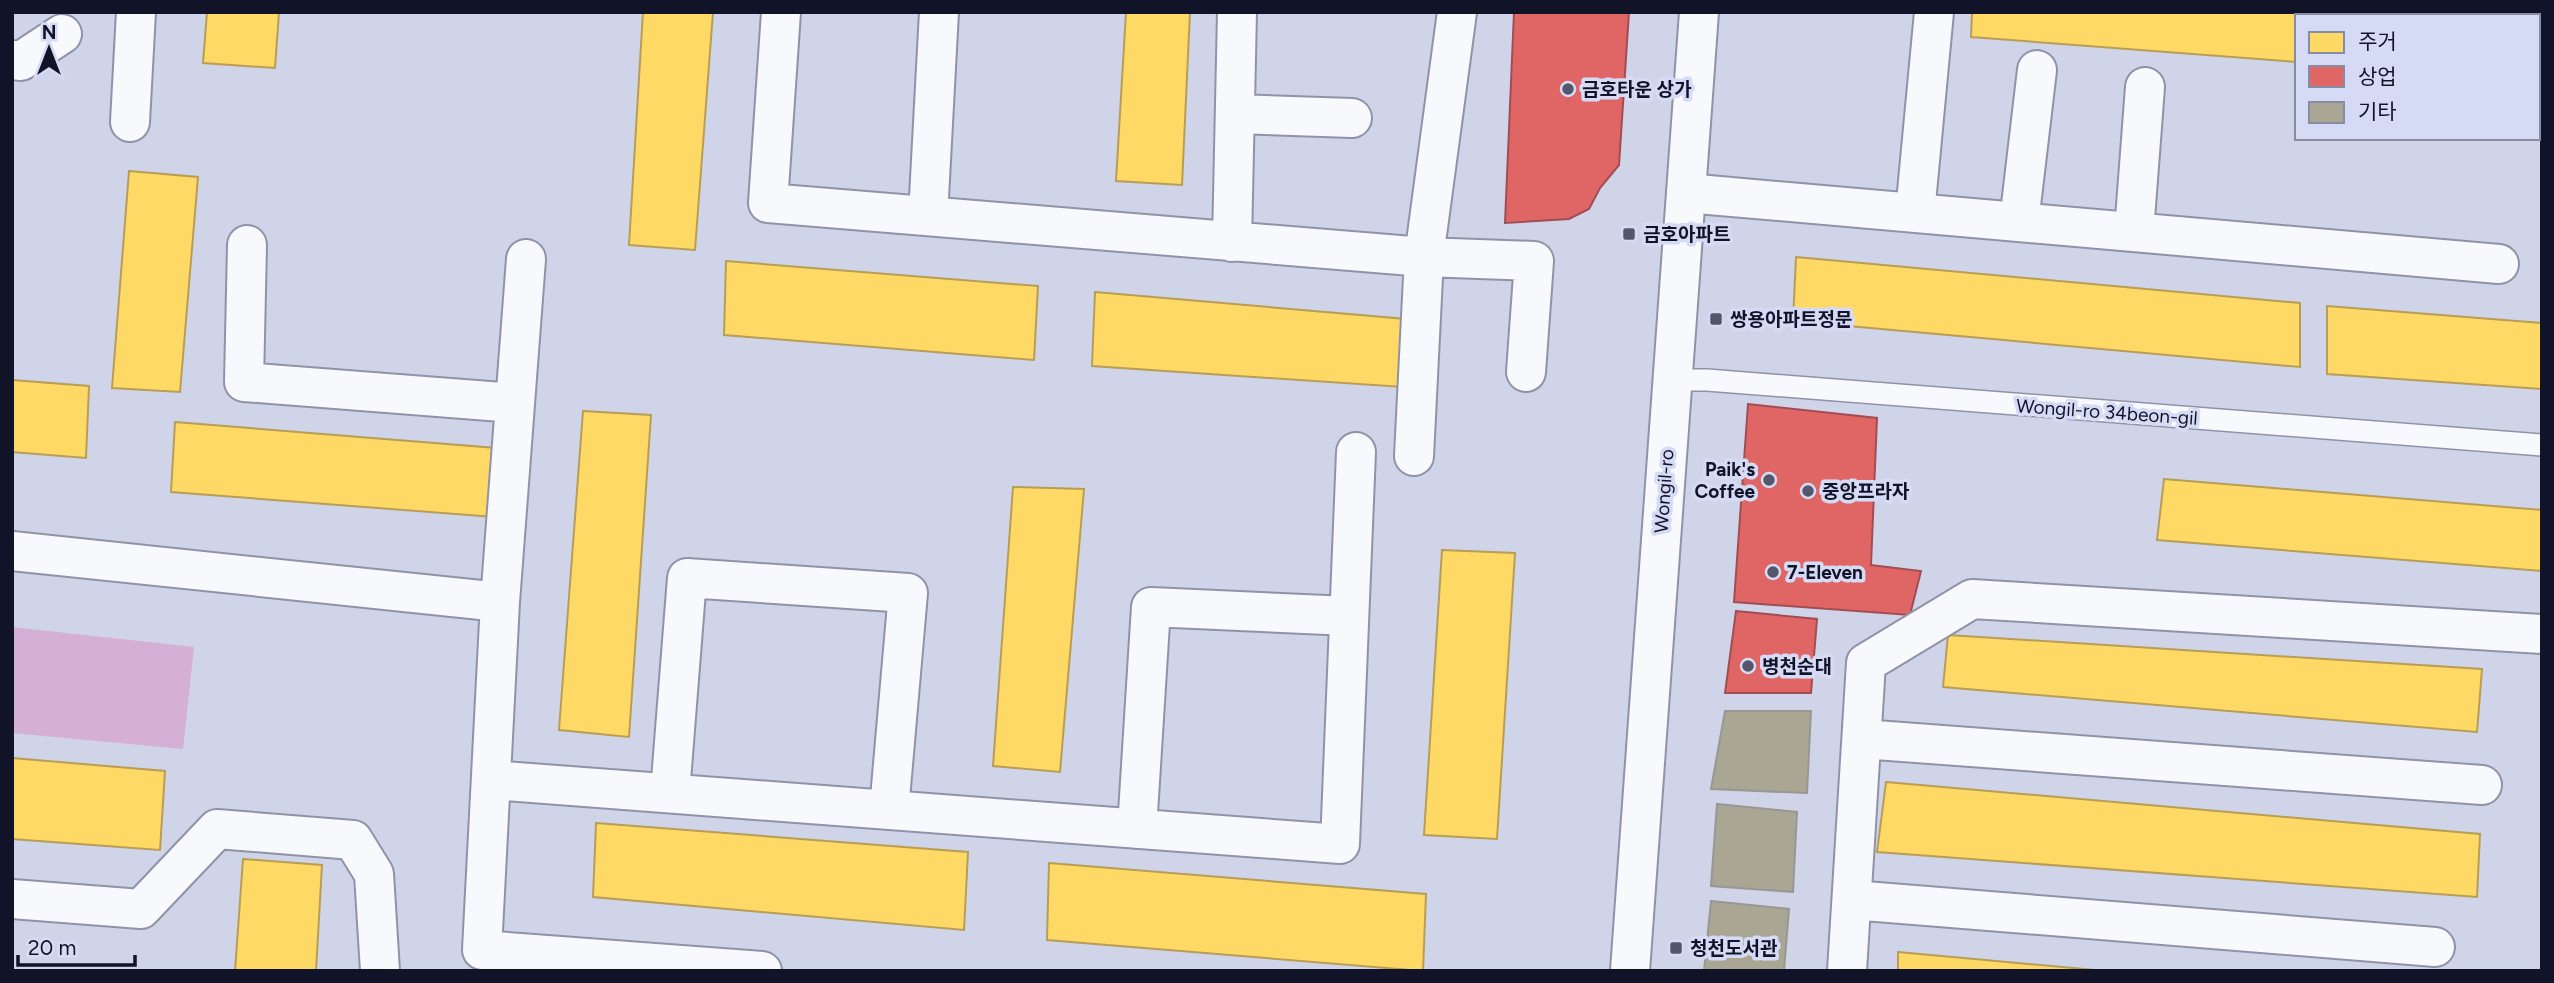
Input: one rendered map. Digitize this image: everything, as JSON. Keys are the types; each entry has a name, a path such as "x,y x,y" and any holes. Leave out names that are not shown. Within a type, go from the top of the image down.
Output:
{"street":[{"path":"130,122 135,12"},
{"path":"781,12 768,203 1424,257 1534,261 1526,372"},
{"path":"928,216 939,12"},
{"path":"1231,242 1237,12"},
{"path":"1414,456 1424,257 1457,12"},
{"name":"Wongil-ro","path":"1630,971 1699,12"},
{"path":"1915,213 1934,12"},
{"path":"12,60 21,61 62,34"},
{"path":"2019,222 2037,71"},
{"path":"2134,232 2145,87"},
{"path":"1235,114 1352,118"},
{"path":"1686,193 2499,264"},
{"path":"247,246 244,382 515,403"},
{"path":"526,259 500,602 482,950 762,971"},
{"path":"491,780 1340,844 1356,452"},
{"path":"12,551 500,602"},
{"path":"670,793 687,578 908,593 889,810"},
{"path":"1847,971 1866,663 1972,599 2542,634"},
{"path":"1137,829 1151,607 1349,616"},
{"path":"1862,739 2482,785"},
{"path":"12,899 141,909 217,829 354,841 374,874 380,971"},
{"path":"1852,900 2435,947"}],"lane":[{"name":"Wongil-ro 34beon-gil","path":"1673,380 2542,445"}],"shaded area":[{"path":"12,627 194,647 183,749 12,733"}],"building: 주거":[{"path":"207,12 279,12 275,68 203,63"},
{"path":"643,12 713,12 695,250 629,245"},
{"path":"1126,12 1190,12 1182,185 1116,181"},
{"path":"1972,12 2335,12 2295,14 2295,62 1971,37"},
{"path":"2542,12 2542,75 2540,14 2360,14"},
{"path":"129,171 198,177 180,392 112,388"},
{"path":"1796,257 2300,303 2300,367 1793,321"},
{"path":"726,261 1038,286 1034,360 724,335"},
{"path":"1095,292 1406,319 1403,387 1092,366"},
{"path":"2327,306 2542,323 2542,389 2327,374"},
{"path":"12,380 89,386 86,458 12,452"},
{"path":"583,411 651,415 629,737 559,730"},
{"path":"175,422 496,448 494,517 171,492"},
{"path":"2164,479 2542,510 2542,571 2157,540"},
{"path":"1013,487 1084,489 1060,772 993,766"},
{"path":"1442,550 1515,553 1497,839 1424,835"},
{"path":"1948,635 2482,669 2477,732 1943,687"},
{"path":"12,758 165,771 160,850 12,839"},
{"path":"1886,782 2480,834 2477,897 1877,852"},
{"path":"596,823 968,852 964,930 593,897"},
{"path":"243,859 322,865 316,971 235,971"},
{"path":"1049,863 1426,894 1423,971 1047,940"},
{"path":"1898,952 2106,971 1898,971"}],"building: 상업":[{"name":"금호타운 상가","path":"1514,12 1629,12 1619,165 1600,188 1589,209 1569,219 1505,223"},
{"name":"중앙프라자","path":"1748,404 1877,418 1871,565 1921,571 1910,615 1734,602"},
{"path":"1736,611 1817,619 1811,693 1725,693"}],"building: 기타":[{"path":"1725,711 1811,711 1807,793 1711,789"},
{"path":"1717,804 1797,812 1793,892 1711,886"},
{"path":"1711,901 1789,909 1784,971 1704,971"}],"place":[{"name":"금호타운 상가","path":"1568,89"},
{"name":"금호아파트","path":"1629,234"},
{"name":"쌍용아파트정문","path":"1716,319"},
{"name":"Paik's Coffee","path":"1769,480"},
{"name":"중앙프라자","path":"1808,491"},
{"name":"7-Eleven","path":"1773,572"},
{"name":"병천순대","path":"1748,666"},
{"name":"청천도서관","path":"1676,948"}]}
